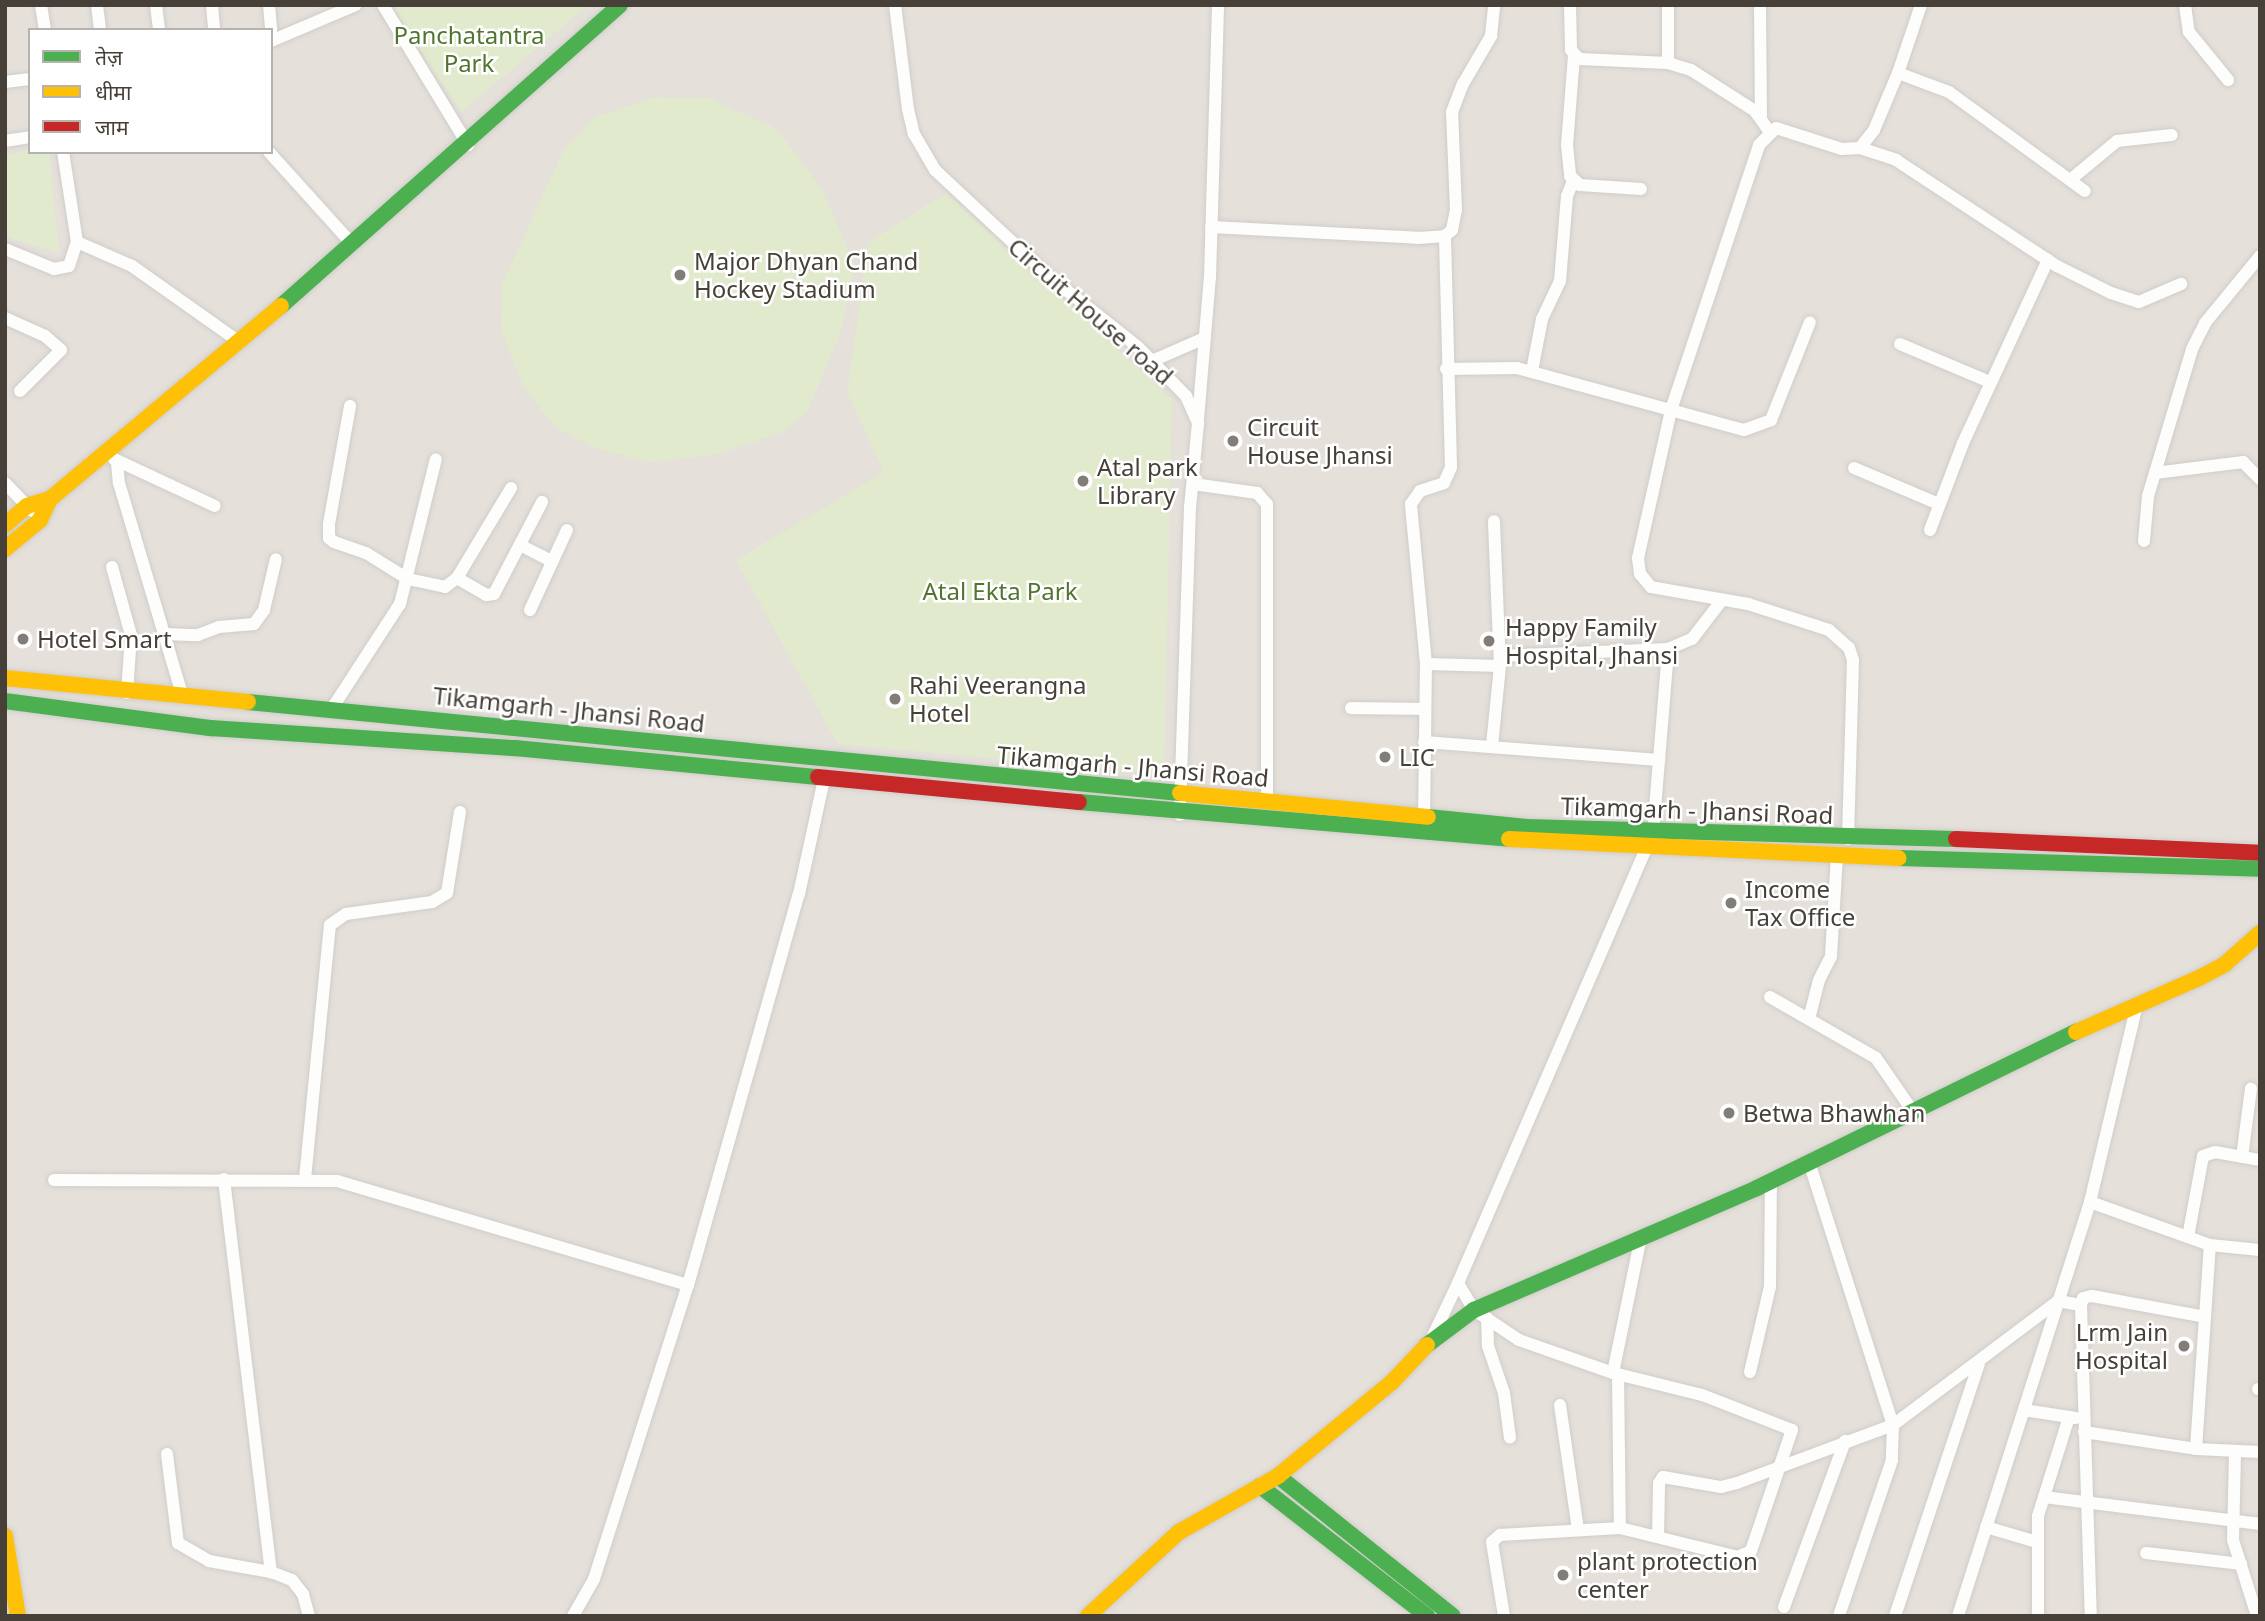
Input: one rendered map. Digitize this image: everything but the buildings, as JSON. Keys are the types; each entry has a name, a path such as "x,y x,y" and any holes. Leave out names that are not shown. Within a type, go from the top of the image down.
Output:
{"street":[{"path":"41,5 45,28"},
{"path":"97,5 100,28"},
{"path":"156,5 159,28"},
{"path":"212,5 214,28"},
{"path":"269,5 271,28"},
{"path":"273,41 356,5"},
{"path":"383,5 468,145"},
{"path":"5,525 27,506 50,499 112,456 238,341 468,145 620,5"},
{"name":"Circuit House road","path":"895,5 908,109 914,134 935,170 1051,278 1152,360 1186,396 1198,423"},
{"path":"1180,815 1192,484 1212,227 1218,5"},
{"path":"1424,835 1426,664 1411,504 1420,491 1450,478 1446,369 1446,236 1452,230 1456,210 1452,112 1463,84 1491,36 1494,5"},
{"path":"1532,371 1542,319 1560,281 1567,196 1573,181 1567,145 1574,56 1570,5"},
{"path":"1668,5 1668,63"},
{"path":"1760,5 1761,117"},
{"path":"1860,148 1874,130 1898,73 1921,5"},
{"path":"2185,5 2189,33 2228,80"},
{"path":"1574,56 1588,61 1668,63 1691,70 1761,117 1769,131"},
{"path":"1898,73 1949,92 2085,191"},
{"path":"5,82 28,79"},
{"path":"1848,839 1853,660 1849,648 1829,630 1722,600 1651,587 1640,574 1638,558 1671,410 1759,145 1769,131 1784,129 1842,149 1860,148 1896,160 2048,260 2111,293 2139,302 2181,284"},
{"path":"2070,180 2117,141 2172,135"},
{"path":"5,141 28,136"},
{"path":"5,249 62,269 76,255 77,242 63,154"},
{"path":"271,154 353,245"},
{"path":"1573,181 1641,189"},
{"path":"1212,227 1446,236"},
{"path":"77,242 132,266 238,341"},
{"path":"2144,541 2144,512 2192,349 2205,323 2260,256"},
{"path":"1930,530 1990,382 2048,260"},
{"path":"5,318 46,336 61,350 20,391"},
{"path":"1446,369 1499,366 1532,371 1744,430 1771,420 1810,322"},
{"path":"1152,360 1205,338"},
{"path":"1900,344 1990,382"},
{"path":"350,406 329,538 366,553 408,579 439,588 457,578 511,488"},
{"path":"112,456 215,506"},
{"path":"112,456 182,694"},
{"path":"333,707 391,620 408,579 436,459"},
{"path":"2155,473 2243,462 2260,479"},
{"path":"1854,468 1939,504"},
{"path":"5,483 40,520"},
{"path":"1192,484 1257,493 1268,504 1268,801"},
{"path":"5,549 40,520 50,499"},
{"path":"457,578 486,595 494,594 542,502"},
{"path":"1492,746 1500,661 1494,521"},
{"path":"530,610 567,530"},
{"path":"520,545 552,561"},
{"path":"165,634 198,635 219,627 254,624 264,610 276,559"},
{"path":"112,568 131,635 127,693"},
{"path":"1426,664 1668,649 1692,639 1722,600"},
{"path":"1430,1342 1650,840 1668,649"},
{"name":"Tikamgarh - Jhansi Road","path":"5,678 127,693 182,694 333,707 1181,791 1424,818 1837,856 2260,869"},
{"name":"Tikamgarh - Jhansi Road","path":"5,701 211,728 515,748 1180,815 1424,835 1650,840 1881,839 2132,845 2260,853"},
{"path":"1351,708 1425,709"},
{"path":"1424,742 1659,760"},
{"path":"714,770 716,747"},
{"path":"573,1616 599,1566 688,1284 799,894 824,779"},
{"path":"305,1179 330,925 346,914 432,902 447,893 460,812"},
{"path":"1881,839 1882,858"},
{"path":"2131,863 2132,845"},
{"path":"1809,1019 1819,980 1831,956 1837,856"},
{"path":"1088,1616 1179,1532 1279,1475 1392,1382 1430,1342 1481,1314 1771,1181 1912,1110 2225,964 2260,933"},
{"path":"1770,997 1876,1058 1912,1110"},
{"path":"1958,1616 2090,1202 2137,1004"},
{"path":"2242,1157 2251,1089"},
{"path":"2188,1237 2203,1156 2215,1152 2260,1160"},
{"path":"1809,1162 1893,1425 1892,1460 1840,1613"},
{"path":"224,1179 271,1572"},
{"path":"54,1180 305,1179 384,1192 688,1284"},
{"path":"1750,1372 1771,1276 1771,1181"},
{"path":"2090,1202 2210,1245 2260,1250"},
{"path":"1620,1528 1616,1374 1640,1241"},
{"path":"2196,1449 2210,1245"},
{"path":"1458,1283 1481,1314 1519,1340 1616,1374 1702,1395 1790,1427 1792,1435 1749,1555 1738,1557 1620,1528 1493,1538 1504,1616"},
{"path":"2091,1616 2085,1502 2083,1298 2092,1296 2205,1317"},
{"path":"1658,1537 1659,1483 1663,1477 1721,1487 1893,1425 1979,1363 2058,1301 2081,1305"},
{"path":"1481,1314 1488,1346 1504,1393 1510,1438"},
{"path":"1895,1616 1979,1363"},
{"path":"1560,1405 1578,1530"},
{"path":"2024,1410 2069,1417 2084,1425 2196,1449 2235,1453 2260,1452"},
{"path":"2039,1616 2037,1542 2044,1497 2069,1417"},
{"path":"1784,1607 1845,1441"},
{"path":"2235,1453 2231,1520 2257,1616"},
{"path":"167,1454 178,1544 209,1561 271,1572 292,1580 303,1594 309,1616"},
{"path":"1279,1475 1453,1616"},
{"path":"1260,1486 1427,1616"},
{"path":"2044,1497 2260,1524"},
{"path":"1986,1527 2037,1542"},
{"path":"5,1536 18,1616"},
{"path":"2146,1553 2241,1564"}],"shaded area":[{"path":"5,5 2260,5 2260,1616 5,1616"}],"green space":[{"name":"Panchatantra Park","path":"390,5 588,5 461,112"},
{"name":"Major Dhyan Chand Hockey Stadium","path":"654,97 708,98 777,129 821,188 855,265 841,331 807,412 780,433 715,455 647,462 595,448 555,427 523,386 501,329 502,285 564,149 594,118"},
{"path":"28,150 28,154 49,154 59,253 5,236 5,155"},
{"name":"Atal Ekta Park","path":"946,193 1172,399 1164,774 838,744 736,560 884,472 847,392 869,242"}],"traffic: fast":[{"path":"281,306 620,5"},
{"path":"5,701 211,728 515,748 818,777"},
{"path":"248,702 1180,793"},
{"path":"1079,802 1509,839"},
{"path":"1428,817 1526,827 1956,839"},
{"path":"1899,858 2260,869"},
{"path":"1427,1345 1474,1310 1757,1188 2076,1032"},
{"path":"1278,1476 1453,1616"},
{"path":"1260,1486 1427,1616"}],"traffic: slow":[{"path":"5,549 40,520 50,499 281,306"},
{"path":"5,525 27,506 50,499"},
{"path":"5,678 248,702"},
{"path":"1180,793 1428,817"},
{"path":"1509,839 1899,858"},
{"path":"2076,1032 2201,977 2225,964 2260,933"},
{"path":"1088,1616 1179,1532 1278,1476 1392,1382 1427,1345"},
{"path":"5,1536 18,1616"}],"traffic: jam":[{"path":"818,777 1079,802"},
{"path":"1956,839 2260,853"}],"place":[{"name":"Major Dhyan Chand Hockey Stadium","path":"680,275"},
{"name":"Circuit House Jhansi","path":"1233,441"},
{"name":"Atal park Library","path":"1083,481"},
{"name":"Hotel Smart","path":"23,639"},
{"name":"Happy Family Hospital, Jhansi","path":"1489,641"},
{"name":"Rahi Veerangna Hotel","path":"895,699"},
{"name":"LIC","path":"1385,757"},
{"name":"Income Tax Office","path":"1731,903"},
{"name":"Betwa Bhawhan","path":"1729,1113"},
{"name":"Lrm Jain Hospital","path":"2184,1346"},
{"name":"plant protection center","path":"1563,1575"}]}
